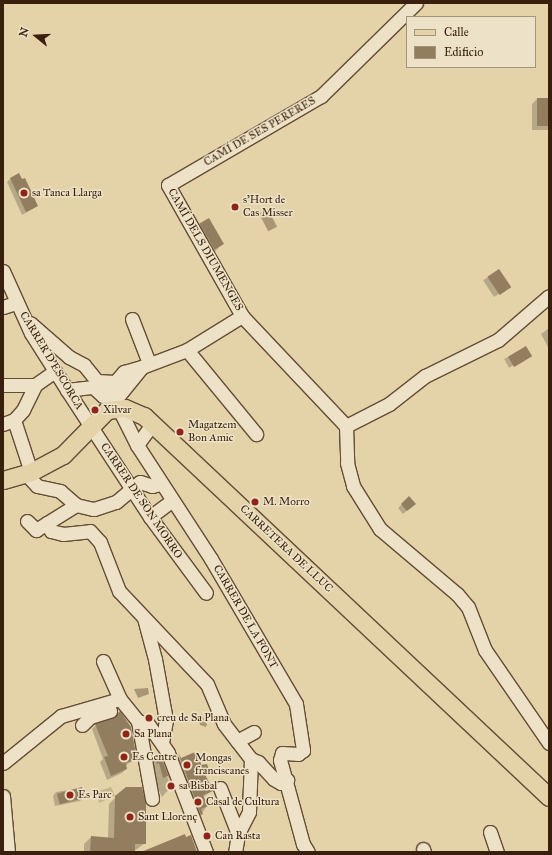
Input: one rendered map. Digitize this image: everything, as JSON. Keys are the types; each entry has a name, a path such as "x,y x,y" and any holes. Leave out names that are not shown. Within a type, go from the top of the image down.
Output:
{"main road":[{"name":"CARRETERA DE LLUC","path":"112,409 132,410 153,423 549,797"},
{"path":"3,480 28,473 63,455 112,409"}],"street":[{"name":"CAMÍ DE SES PERERES","path":"168,185 321,96 416,3"},
{"name":"CAMÍ DELS DIUMENGES","path":"168,185 242,316 346,426"},
{"name":"CARRER D'ESCORCA","path":"3,271 9,305 23,316 55,371 92,427"},
{"path":"549,296 498,340 425,376 388,404 346,426 347,463 353,486 380,529 457,594 468,607 485,650 549,743"},
{"path":"23,316 69,357 84,365 97,381 115,382"},
{"path":"67,390 93,387 103,396 124,372 186,350 242,316"},
{"path":"132,319 145,365"},
{"path":"186,350 256,434"},
{"path":"112,409 145,365"},
{"path":"55,371 34,385 23,410 8,422 28,473 37,486 60,491 76,505 94,509 116,502 140,482 152,486 161,484"},
{"path":"3,385 34,385"},
{"name":"CARRER DE LA FONT","path":"112,409 211,559 296,704 303,750 298,754 282,753 280,760 287,780"},
{"path":"137,445 153,423"},
{"name":"CARRER DE SON MORRO","path":"92,427 150,517 206,593"},
{"path":"150,517 167,504"},
{"path":"27,521 36,530 76,505"},
{"path":"47,523 51,531 63,534 90,531 100,542 119,591 207,684 224,724 251,759 258,762 274,779 281,782 287,780 303,844 308,852"},
{"path":"144,616 155,659 166,720 162,744"},
{"path":"103,662 123,702 138,721 152,798"},
{"path":"82,725 90,717 123,702"},
{"path":"3,763 61,716 123,702"},
{"path":"138,721 148,724 168,753 206,852"},
{"path":"237,741 254,732"},
{"path":"234,852 238,834 249,812 251,759"},
{"path":"220,788 238,834"},
{"path":"3,796 8,852"},
{"path":"490,832 497,852"}],"shaded area":[{"path":"268,209 277,227 268,231 259,214"},
{"path":"148,688 149,694 138,698 134,689"},
{"path":"201,714 207,724 206,727 200,725 198,719"},
{"path":"111,787 115,796 99,803 96,792"}],"building":[{"path":"537,98 549,98 549,126 537,126"},
{"name":"sa Tanca Llarga","path":"19,173 22,179 25,178 38,206 26,212 10,178"},
{"path":"209,218 224,244 214,249 199,224"},
{"path":"499,269 511,287 500,295 487,277"},
{"path":"526,346 532,356 514,367 508,357"},
{"path":"409,496 416,504 407,511 401,504"},
{"path":"120,711 131,727 137,759 126,763 127,769 111,776 104,757 108,756 95,724 113,718"},
{"path":"178,752 181,758 195,752 199,754 201,765 207,764 209,770 204,772 213,791 203,795 208,806 201,809 203,814 201,815"},
{"path":"159,754 173,787 168,776 163,778 159,763 157,764 154,755"},
{"name":"Es Parc","path":"82,787 85,798 60,804 57,794"},
{"name":"Sant Llorenç","path":"126,787 142,787 146,804 146,844 135,844 135,851 90,852 91,836 114,838 115,796"},
{"path":"185,834 186,837 191,835 197,852 141,852"}],"place":[{"name":"sa Tanca Llarga","path":"24,193"},
{"name":"s’Hort de Cas Misser","path":"235,207"},
{"name":"Xilvar","path":"95,410"},
{"name":"Magatzem Bon Amic","path":"180,432"},
{"name":"M. Morro","path":"255,502"},
{"name":"creu de Sa Plana","path":"149,718"},
{"name":"Sa Plana","path":"126,734"},
{"name":"Es Centre","path":"124,757"},
{"name":"Mongas franciscanes","path":"187,765"},
{"name":"sa Bisbal","path":"171,786"},
{"name":"Es Parc","path":"70,795"},
{"name":"Casal de Cultura","path":"198,802"},
{"name":"Sant Llorenç","path":"130,817"},
{"name":"Can Rasta","path":"207,836"}]}
